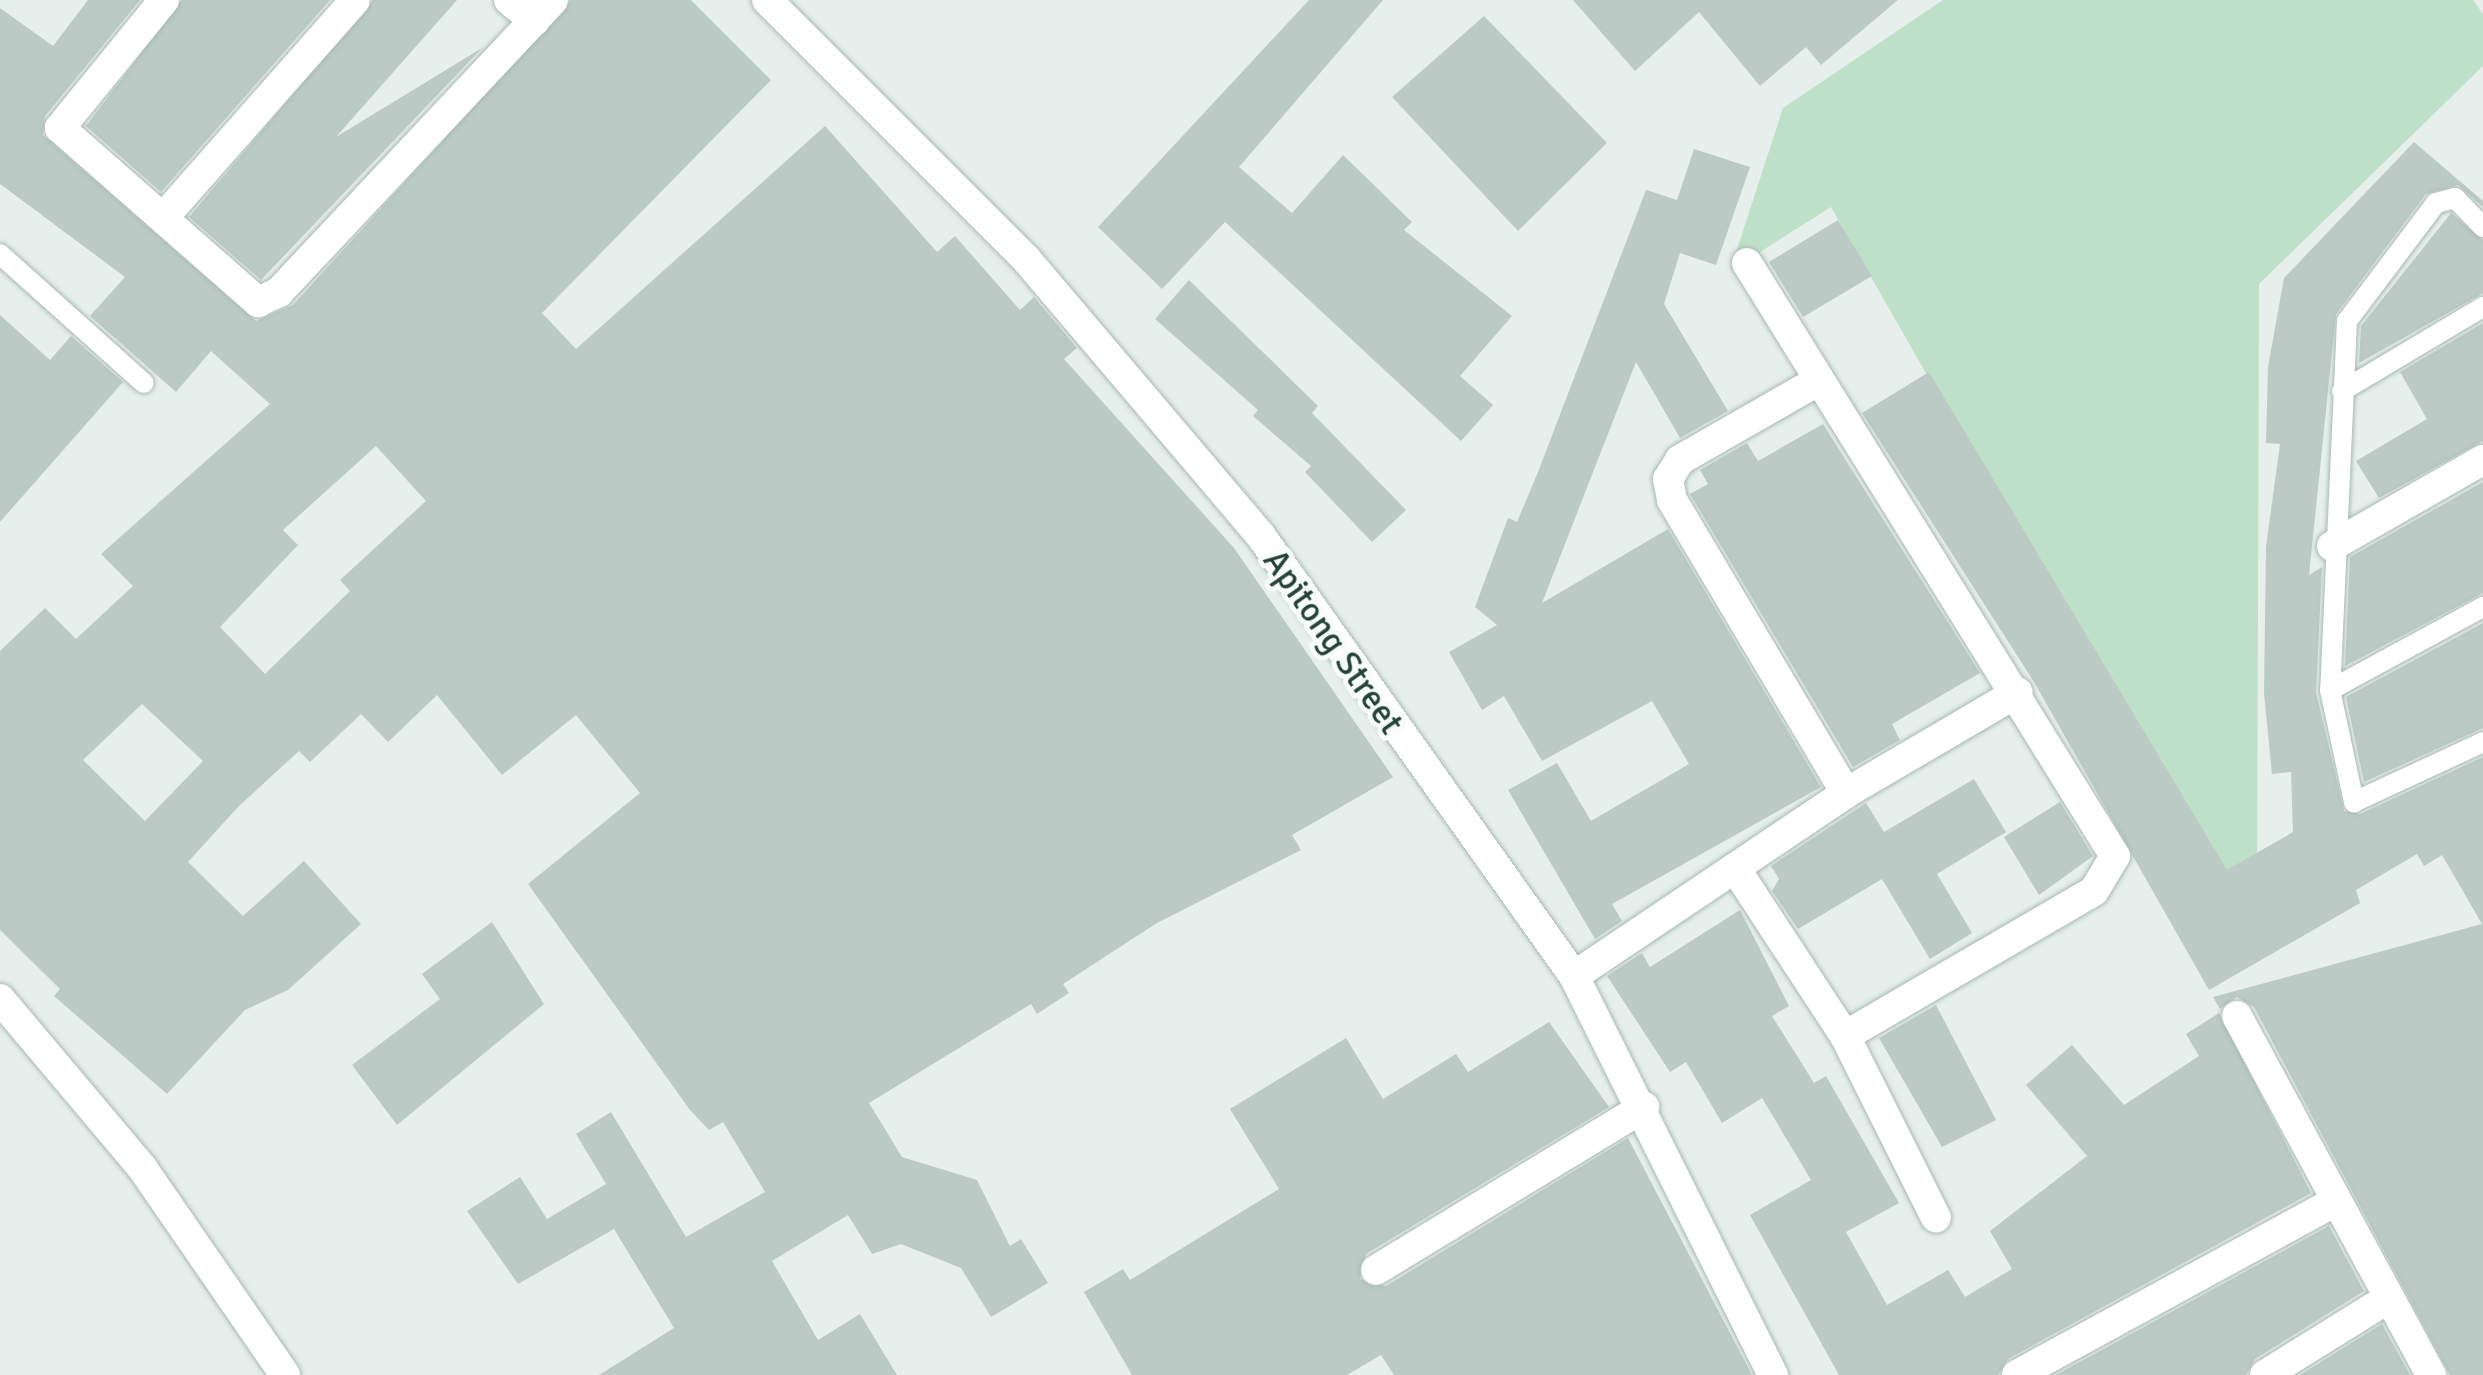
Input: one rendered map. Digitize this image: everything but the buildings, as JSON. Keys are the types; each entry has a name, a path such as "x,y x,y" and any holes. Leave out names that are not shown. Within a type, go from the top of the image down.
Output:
{"street":[{"path":"164,0 60,128 258,302 269,299 544,10 510,0"},
{"path":"163,218 356,0"},
{"name":"Apitong Street","path":"767,0 1026,259 1261,536 1574,976 1644,1107 1773,1375"},
{"path":"1748,262 1816,382 2018,692 2115,856 2111,873 1845,1036"},
{"path":"1816,382 1680,460 1668,479 1672,500 1846,792"},
{"path":"2332,546 2483,460"},
{"path":"1574,976 1846,792 2018,692"},
{"path":"1735,868 1845,1036 1936,1218"},
{"path":"0,999 143,1170 285,1375"},
{"path":"2237,1016 2315,1151 2332,1204 2431,1375"},
{"path":"1376,1270 1644,1107"},
{"path":"2017,1375 2332,1204"},
{"path":"2265,1375 2387,1299"}],"lane":[{"path":"2483,227 2454,198 2436,203 2348,322 2332,546 2330,690 2354,802 2483,742"},
{"path":"0,254 144,383"},
{"path":"2342,390 2483,307"},
{"path":"2330,690 2483,607"}],"green space":[{"path":"1943,0 2473,0 2483,14 2483,66 2259,284 2257,953 1831,207 1730,271 1783,108"}]}
